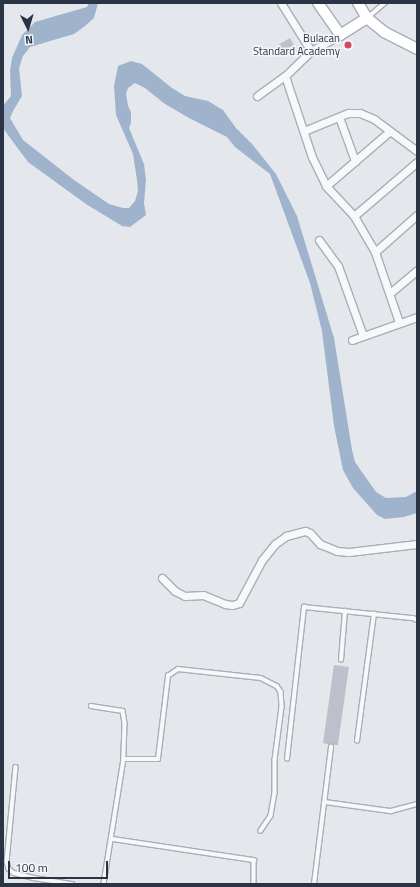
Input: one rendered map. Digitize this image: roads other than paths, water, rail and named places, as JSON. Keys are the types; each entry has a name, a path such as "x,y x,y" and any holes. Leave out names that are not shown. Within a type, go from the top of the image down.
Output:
{"main road":[{"path":"318,3 340,35 367,18"},
{"path":"358,3 367,18 384,32 417,49"}],"street":[{"path":"281,3 311,51"},
{"path":"257,96 285,76 311,51 340,35"},
{"path":"285,76 312,157 326,186 354,216 375,252 399,322"},
{"path":"304,131 339,117 354,113 366,114 417,151"},
{"path":"339,117 355,161"},
{"path":"326,186 390,131"},
{"path":"354,216 417,162"},
{"path":"375,252 417,215"},
{"path":"319,240 338,266 363,336"},
{"path":"390,293 417,270"},
{"path":"352,340 399,322 417,317"},
{"path":"162,578 175,591 186,596 203,595 225,604 232,605 239,603 262,560 275,544 286,536 305,531 310,533 320,544 337,551 350,552 417,544"}],"lane":[{"path":"367,18 385,3"},
{"path":"287,759 304,607 412,618 417,620"},
{"path":"340,660 345,611"},
{"path":"357,741 374,614"},
{"path":"124,759 158,759 161,746 168,676 178,669 261,678 272,684 281,692 282,707 275,760 276,793 271,816 260,831"},
{"path":"90,706 123,710 125,724 124,759 113,839 104,884"},
{"path":"314,884 331,747"},
{"path":"16,766 7,862 9,869 14,873 34,878 73,884"},
{"path":"325,802 391,811 417,804"},
{"path":"113,839 254,860 254,884"}],"water":[{"path":"89,3 98,3 94,18 85,26 74,34 30,47 23,56 19,68 22,96 10,118 23,140 74,180 109,204 129,208 135,201 138,191 133,154 116,115 114,86 118,66 131,61 142,64 172,88 185,96 208,101 223,110 236,128 252,144 276,174 297,216 334,338 355,462 376,492 386,498 406,497 417,491 417,513 404,517 385,519 377,515 353,488 343,470 334,426 322,331 310,283 270,174 235,147 227,137 165,104 145,88 135,83 128,88 126,94 128,106 131,112 131,123 129,128 144,164 146,180 144,203 146,215 130,227 122,226 86,204 28,162 5,131 3,127 3,106 11,96 10,71 12,58 22,35 35,22 87,7"}],"place":[{"name":"Bulacan Standard Academy","path":"348,45"}]}
